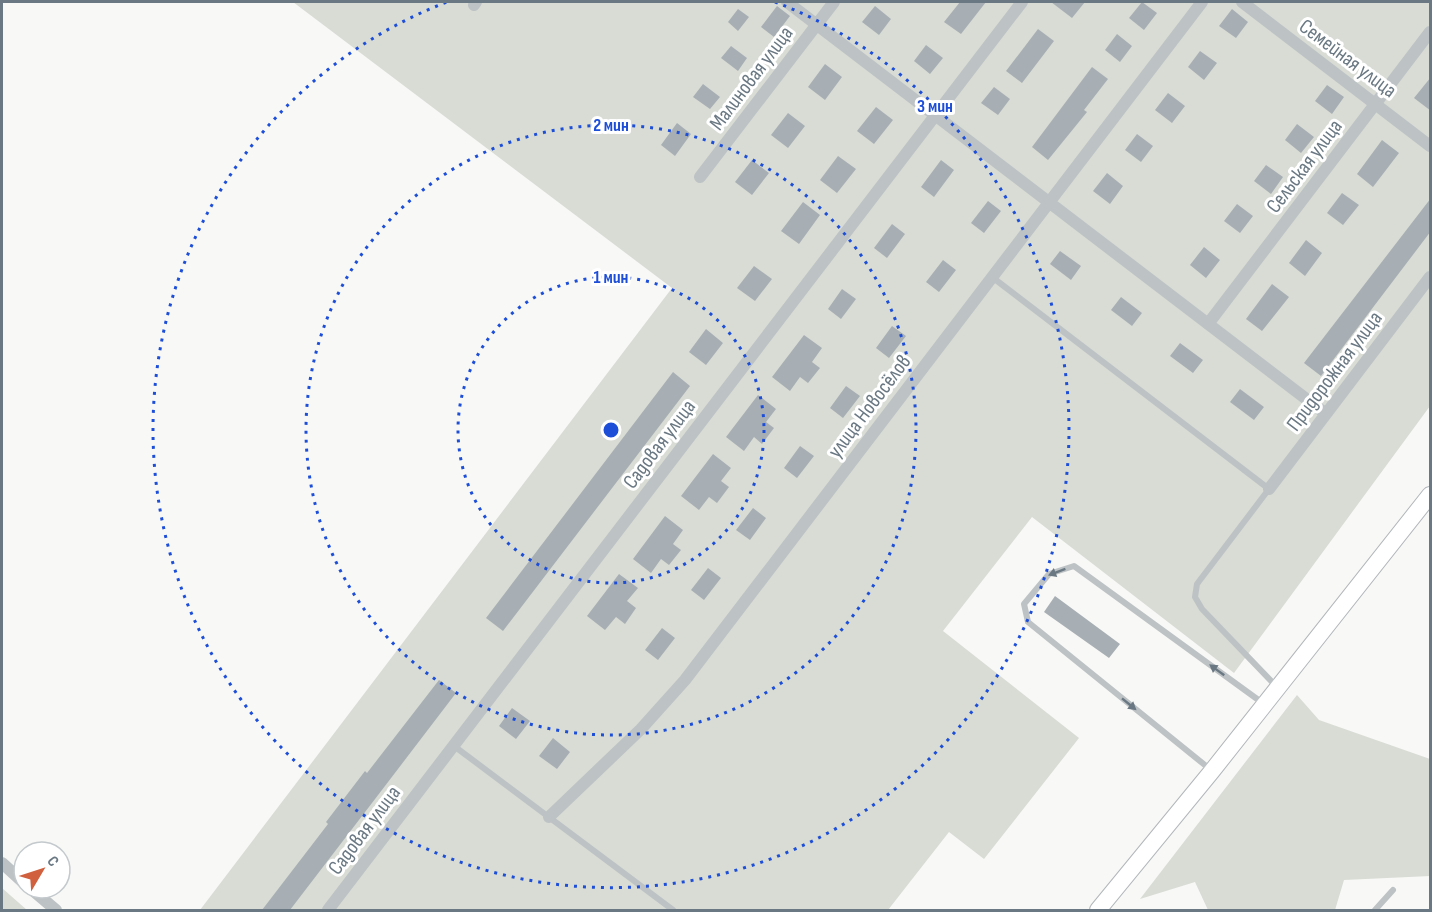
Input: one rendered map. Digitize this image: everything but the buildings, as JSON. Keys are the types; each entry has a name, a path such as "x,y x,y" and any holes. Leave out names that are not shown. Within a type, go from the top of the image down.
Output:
{"main road":[{"path":"1098,910 1212,771 1431,495"}],"street":[{"path":"787,2 1326,414"},
{"name":"Малиновая улица","path":"700,177 834,2"},
{"name":"Садовая улица","path":"328,910 1022,2"},
{"name":"улица Новосёлов","path":"549,817 641,729 685,680 1202,2"},
{"name":"Семейная улица","path":"1242,2 1431,146"},
{"name":"Сельская улица","path":"1208,324 1431,32"},
{"name":"Придорожная улица","path":"1269,489 1431,277"},
{"path":"44,900 56,910"}],"lane":[{"path":"992,277 1269,489 1197,584 1195,597 1202,609 1277,688"},
{"path":"1212,771 1028,622 1023,604 1048,574 1074,566 1264,704"},
{"path":"453,746 673,910"},
{"path":"1376,910 1394,890"}],"shaded area":[{"path":"293,2 1430,2 1430,406 1234,673 1032,517 943,631 1079,738 984,859 949,832 888,910 200,910 672,288"},
{"path":"1297,695 1319,720 1430,759 1430,876 1344,880 1335,910 1208,910 1195,882 1140,899"},
{"path":"2,888 12,897 12,900 16,900 27,910 2,910"}]}
